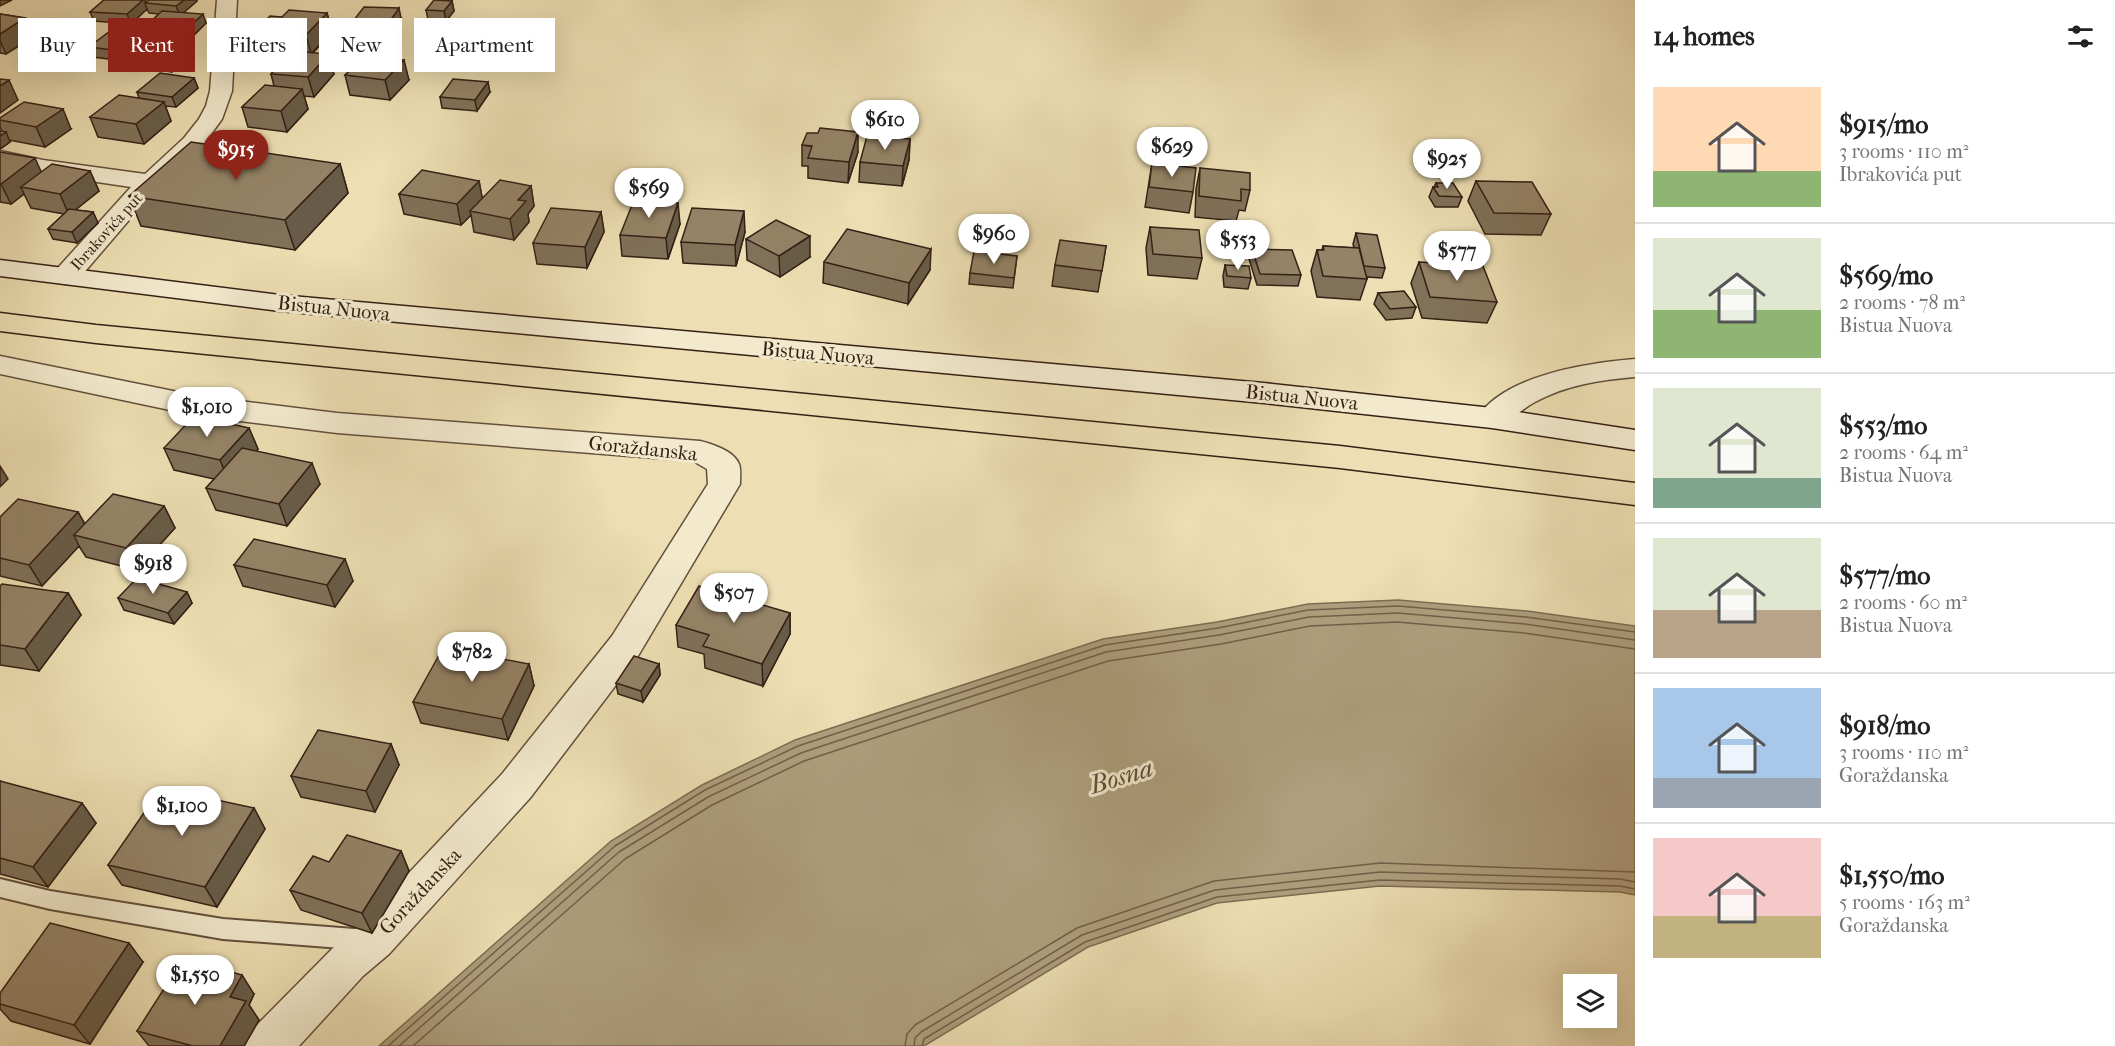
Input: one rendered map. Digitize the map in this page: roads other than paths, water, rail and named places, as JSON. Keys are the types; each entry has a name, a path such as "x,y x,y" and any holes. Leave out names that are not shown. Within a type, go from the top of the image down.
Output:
{"highway":[{"path":"0,322 120,337 1340,457 1635,494"}],"street":[{"name":"Ibrakovića put","path":"66,276 150,182 190,148 205,129 220,94 221,56 228,19 227,0"},
{"path":"0,158 150,182"},
{"name":"Bistua Nuova","path":"0,268 292,304 1264,393 1492,418 1635,440"},
{"name":"Goraždanska","path":"0,365 198,406 338,423 700,451 723,464 724,484 625,646 516,786 374,940 348,963 268,1046"},
{"path":"1492,418 1507,404 1563,380 1616,369 1635,368"}],"lane":[{"path":"0,888 50,900 223,929 374,940"}],"water":[{"name":"Bosna","path":"1398,600 1527,611 1635,626 1635,895 1620,892 1380,886 1217,903 1088,947 924,1046 379,1046 611,841 702,785 795,740 1103,639 1217,622 1308,604"}]}
